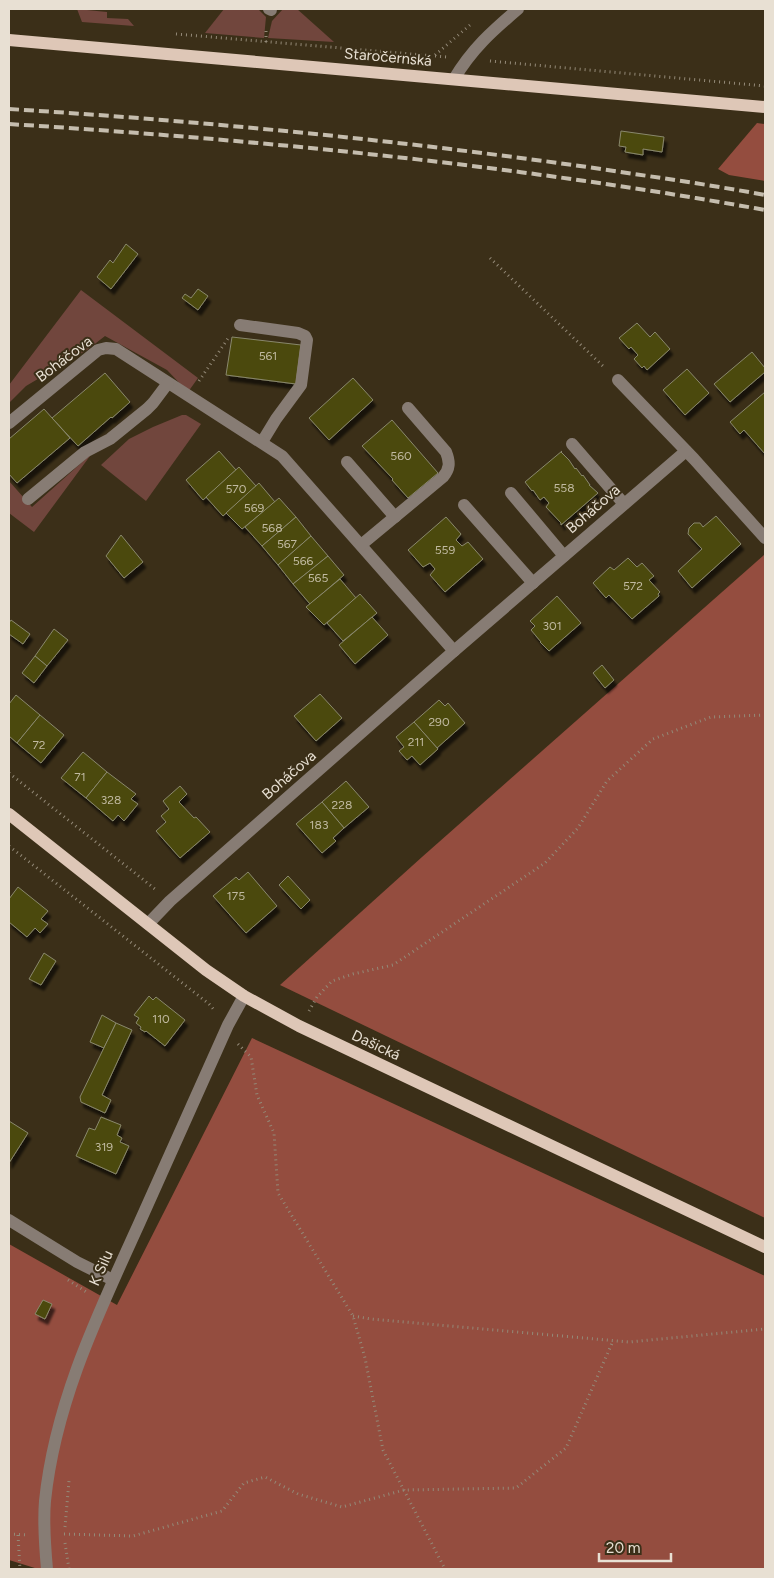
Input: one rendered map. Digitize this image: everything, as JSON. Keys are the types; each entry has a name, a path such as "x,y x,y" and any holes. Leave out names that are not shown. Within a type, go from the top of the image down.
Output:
{"main road":[{"name":"Staročernská","path":"9,40 765,107"},
{"name":"Dašická","path":"9,814 206,970 244,996 300,1026 765,1246"}],"street":[{"path":"454,79 466,59 482,40 518,9"},
{"path":"240,325 298,333 305,336 307,340 301,385 262,442"},
{"name":"Boháčova","path":"9,423 98,350 106,348 120,352 282,456 293,466 454,651"},
{"path":"618,380 765,538"},
{"path":"28,499 85,452 110,439 140,415 153,403 168,383"},
{"path":"361,545 443,477 449,465 446,452 408,408"},
{"path":"572,444 624,504"},
{"name":"Boháčova","path":"148,924 170,901 454,651 686,451"},
{"path":"347,462 395,517"},
{"path":"511,493 564,556"},
{"path":"464,505 533,583"},
{"name":"K Silu","path":"47,1569 45,1502 57,1435 76,1369 113,1280 228,1025 244,996"},
{"path":"9,1220 77,1262 113,1280"}],"path":[{"path":"435,56 475,20"},
{"path":"170,34 765,86"},
{"path":"490,258 618,380"},
{"path":"189,396 234,329 240,325"},
{"path":"300,1026 317,997 332,981 393,965 545,863 578,828 607,781 653,739 711,716 765,715"},
{"path":"9,773 170,901"},
{"path":"9,846 209,1004 228,1025"},
{"path":"238,1044 251,1057 257,1095 274,1133 278,1193 353,1316 365,1358 383,1450 445,1569"},
{"path":"353,1316 628,1342 765,1329"},
{"path":"64,1534 134,1536 222,1511 244,1484 265,1478 298,1494 342,1507 404,1490 516,1488 566,1448 614,1341"},
{"path":"69,1479 64,1534 69,1569"},
{"path":"9,1534 18,1535 20,1569"}],"shaded area":[{"path":"77,9 107,12 107,18 128,19 134,26 82,22"},
{"path":"224,9 258,9 266,17 264,38 205,33"},
{"path":"283,9 297,9 334,42 268,38 272,21"},
{"path":"757,123 765,124 765,181 729,175 718,169"},
{"path":"81,290 198,378 188,392 167,370 105,336 87,350 26,386 9,403 9,385"},
{"path":"182,415 186,415 201,424 146,501 101,465 129,439"},
{"path":"89,456 34,532 9,513 9,481 32,507"},
{"path":"765,554 765,1218 280,985"},
{"path":"252,1038 765,1276 765,1569 38,1569 9,1560 9,1244 117,1305"}],"building":[{"path":"621,131 664,137 662,152 643,149 643,155 625,152 626,147 619,146"},
{"path":"126,244 138,254 111,289 97,277 110,260 113,263"},
{"path":"198,289 208,296 198,310 182,298 185,294 191,298"},
{"path":"637,323 650,337 655,332 670,349 647,370 644,366 642,368 634,359 638,355 631,347 629,349 619,338"},
{"path":"232,337 301,345 296,384 226,375"},
{"path":"752,352 765,368 765,372 730,402 714,384"},
{"path":"687,369 709,393 685,415 663,390"},
{"path":"105,373 130,402 78,446 52,418"},
{"path":"353,378 373,400 329,440 309,418"},
{"path":"765,392 765,454 744,430 740,434 730,422"},
{"path":"44,409 70,438 17,483 9,474 9,439"},
{"path":"392,420 438,473 408,498 362,446"},
{"path":"219,451 236,470 203,500 186,480"},
{"path":"562,451 575,469 583,475 589,485 598,493 561,525 546,507 549,503 544,497 540,500 525,482"},
{"path":"239,467 256,486 223,516 206,497"},
{"path":"259,483 275,502 242,529 226,513"},
{"path":"279,498 296,517 262,546 245,527"},
{"path":"716,516 741,544 692,588 678,571 702,549 688,534 689,528 694,523 700,523 703,527"},
{"path":"296,517 311,536 278,565 262,546"},
{"path":"446,517 461,534 456,540 462,546 468,542 483,559 445,592 430,575 435,569 430,563 423,567 408,550"},
{"path":"121,535 143,562 124,578 106,556"},
{"path":"311,536 328,556 293,584 278,565"},
{"path":"328,556 344,575 310,604 293,584"},
{"path":"628,558 637,567 642,563 654,576 649,580 660,592 659,596 632,619 609,595 606,598 593,583 610,567 614,570"},
{"path":"340,579 356,598 324,625 306,607"},
{"path":"360,594 377,613 343,641 327,623"},
{"path":"557,596 581,623 549,651 531,630 535,626 530,621"},
{"path":"372,617 388,635 355,664 339,645"},
{"path":"11,620 30,634 23,644 9,634 9,623"},
{"path":"54,629 68,640 47,666 35,656"},
{"path":"35,656 47,666 34,683 22,673"},
{"path":"602,665 614,680 605,688 593,673"},
{"path":"320,694 342,718 316,741 294,716"},
{"path":"16,695 40,715 17,743 9,736 9,704"},
{"path":"439,700 445,706 448,703 465,723 437,748 414,722"},
{"path":"40,715 64,735 41,763 17,743"},
{"path":"414,722 438,749 420,765 412,756 407,760 399,751 404,747 396,737"},
{"path":"83,752 107,772 86,798 61,778"},
{"path":"107,772 136,794 131,799 138,804 124,821 118,815 113,821 86,798"},
{"path":"346,781 369,807 344,828 322,802"},
{"path":"180,786 187,794 179,802 210,832 180,858 156,831 166,822 161,816 169,809 163,801"},
{"path":"322,802 344,828 333,838 336,841 322,853 296,824"},
{"path":"248,872 277,906 246,933 213,896 236,877 239,880"},
{"path":"288,876 310,900 301,909 279,885"},
{"path":"18,887 48,911 41,919 48,924 40,933 35,928 27,937 9,922 9,899"},
{"path":"44,953 56,961 41,985 29,979"},
{"path":"149,996 153,1000 156,997 185,1020 165,1046 146,1031 140,1029 141,1027 136,1023 139,1018 134,1015"},
{"path":"102,1015 116,1023 104,1048 90,1042"},
{"path":"116,1023 132,1030 102,1095 111,1100 105,1113 81,1102 80,1097"},
{"path":"101,1117 121,1125 117,1135 122,1138 120,1142 129,1146 116,1174 76,1156 89,1128 95,1130"},
{"path":"9,1121 28,1133 9,1163"},
{"path":"43,1300 52,1304 45,1319 35,1314"}],"railway":[{"path":"9,109 154,119 371,140 587,167 765,195"},
{"path":"9,124 199,138 388,156 577,180 765,210"}]}
